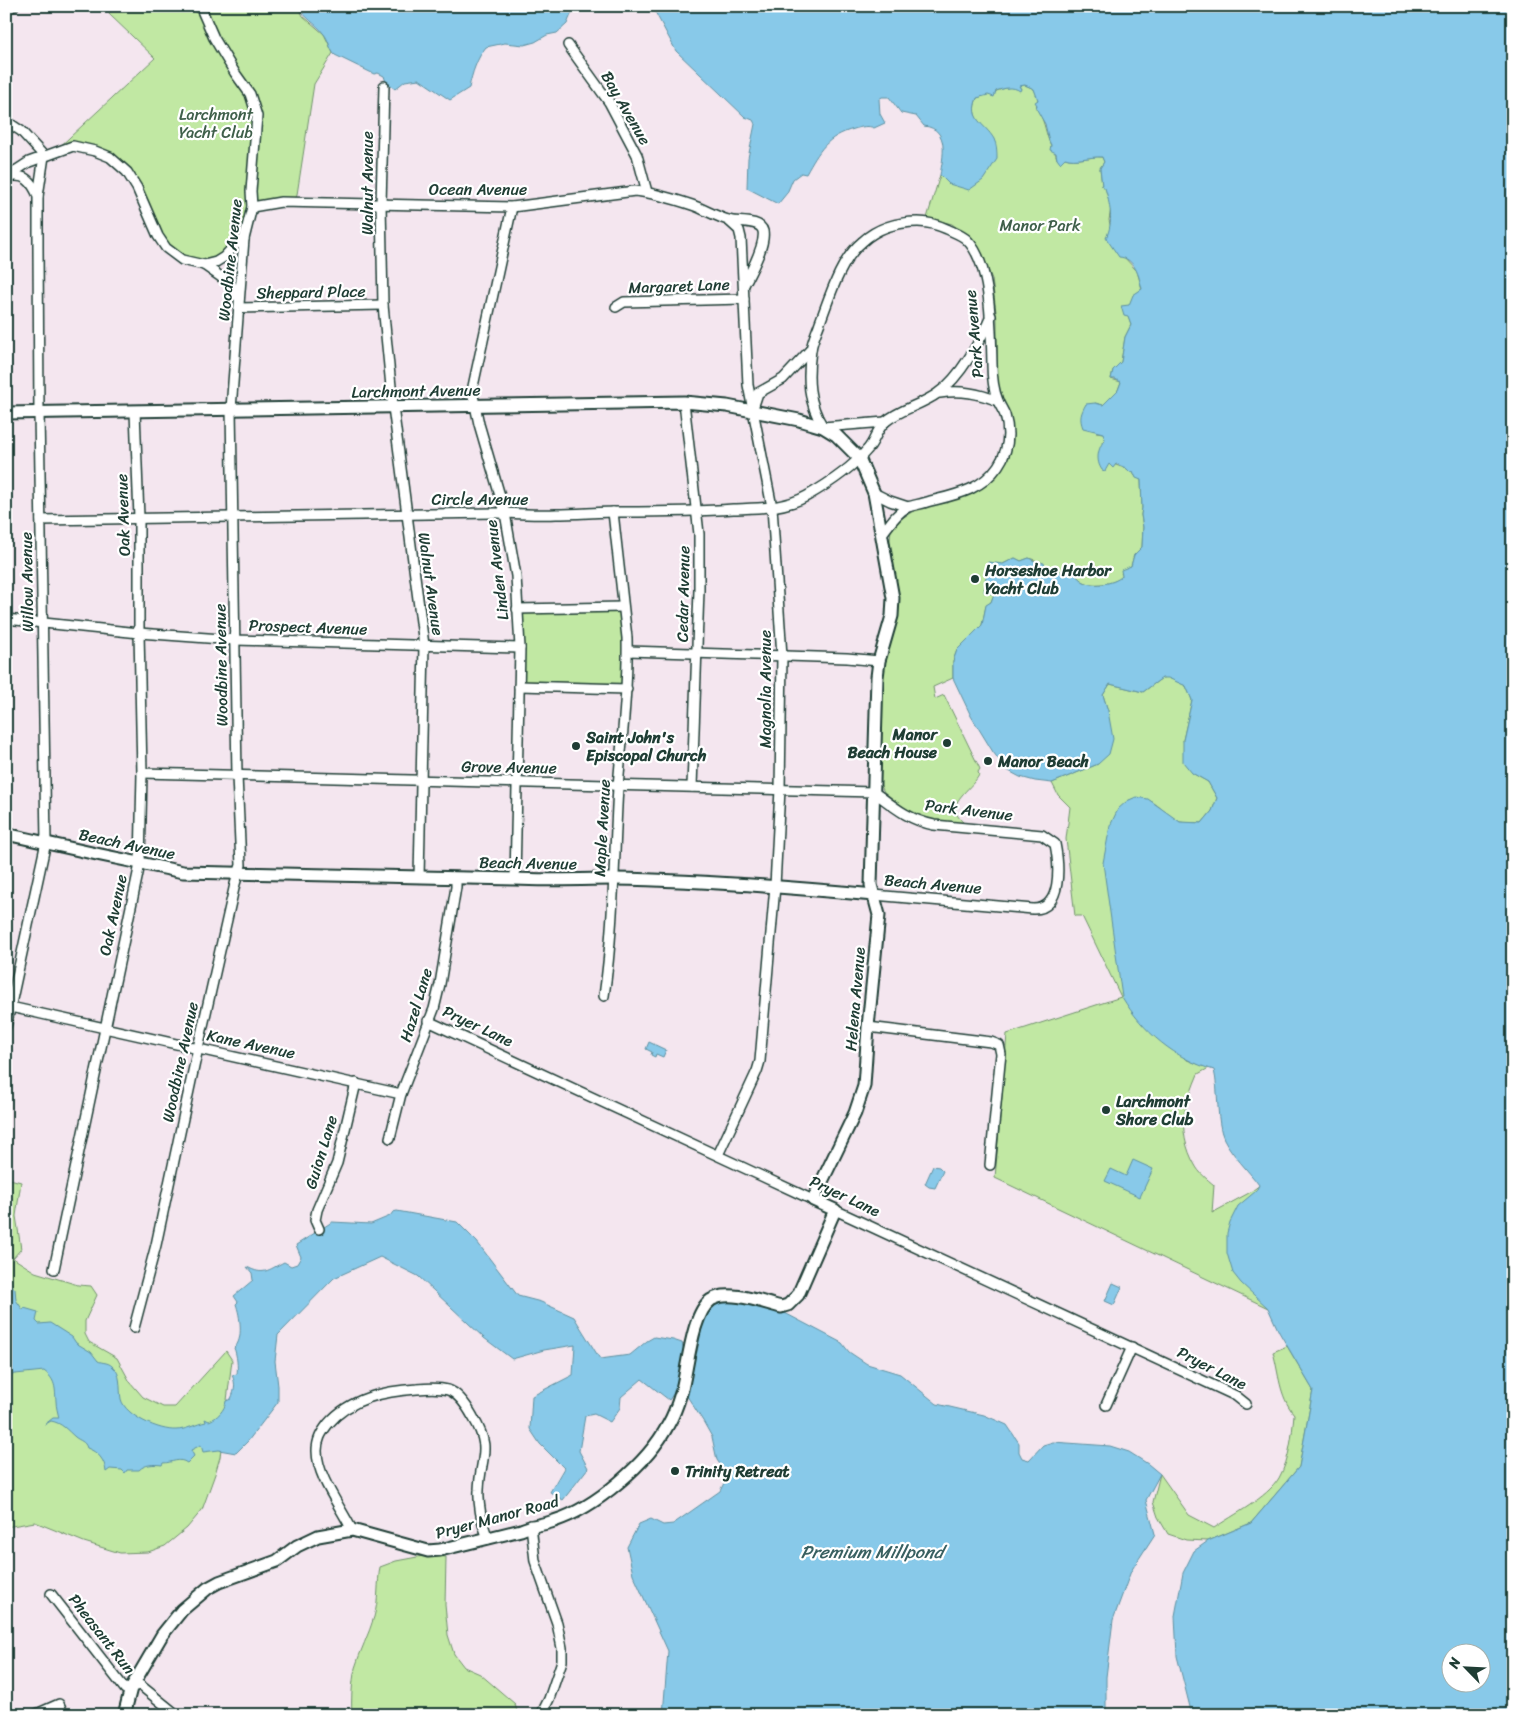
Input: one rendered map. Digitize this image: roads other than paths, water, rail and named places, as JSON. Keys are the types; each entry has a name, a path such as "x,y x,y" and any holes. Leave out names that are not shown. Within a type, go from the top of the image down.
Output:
{"street":[{"path":"6,8 14,6"},
{"name":"Woodbine Avenue","path":"134,1328 156,1245 198,1048 241,865 231,410 244,239 252,207 251,191 257,116 250,94 214,38 200,6"},
{"name":"Bay Avenue","path":"568,45 609,102 637,155 647,192"},
{"name":"Walnut Avenue","path":"384,86 381,204 383,305 393,407 424,645 419,877"},
{"path":"6,121 21,131 44,156"},
{"path":"6,178 28,162 73,146 110,157 127,172 137,188 158,236 166,248 182,260 204,265 231,284 240,304"},
{"name":"Willow Avenue","path":"6,1026 8,1007 46,842 39,413 38,196 44,156"},
{"path":"6,178 24,177 33,185 38,196"},
{"name":"Ocean Avenue","path":"252,207 281,202 512,207 635,191 647,192 692,205 728,220 756,224 761,227 763,241 743,286"},
{"name":"Linden Avenue","path":"512,207 472,391 506,513 516,576 520,648 515,879"},
{"name":"Magnolia Avenue","path":"718,1155 759,1066 775,886 780,789 782,656 772,507 748,385 741,238 739,230 728,220"},
{"name":"Park Avenue","path":"882,534 892,521 908,507 969,491 980,485 998,466 1006,448 1008,431 1004,414 998,401 992,371 991,316 983,274 978,259 967,240 954,232 930,223 904,223 876,232 862,242 838,277 811,349 810,384 815,414 823,427 836,435 859,458 874,493 893,598 892,616 879,661 874,792 899,811 920,822 1042,836 1050,840 1055,844 1057,853 1057,882 1056,891 1049,903"},
{"path":"204,265 216,262 224,257 244,239"},
{"name":"Margaret Lane","path":"616,306 624,302 744,299"},
{"name":"Sheppard Place","path":"240,304 383,305"},
{"name":"Circle Avenue","path":"41,520 406,514 697,512 772,507 786,504 805,497 850,467 868,449 876,433 885,422 938,393 949,384 984,333 991,316"},
{"name":"Park Avenue","path":"753,411 758,393 783,379 811,349"},
{"name":"Circle Avenue","path":"938,393 952,391 970,392 998,401"},
{"name":"Larchmont Avenue","path":"6,413 684,402 727,406 823,427"},
{"name":"Cedar Avenue","path":"684,402 697,512 699,590 692,787"},
{"name":"Oak Avenue","path":"54,1269 140,864 142,773 139,518 134,411"},
{"name":"Circle Avenue","path":"823,427 885,422"},
{"path":"874,493 908,507"},
{"name":"Maple Avenue","path":"604,996 610,956 618,785 627,689 628,651 613,512"},
{"path":"518,609 623,607"},
{"name":"Prospect Avenue","path":"6,619 139,633 235,640 520,648"},
{"path":"628,651 879,661"},
{"path":"519,686 627,689"},
{"name":"Grove Avenue","path":"142,773 874,792"},
{"name":"Helena Avenue","path":"814,1200 855,1113 864,1086 879,915 871,884 874,792"},
{"name":"Beach Avenue","path":"6,834 183,872 552,881 614,879 775,886 1033,909 1043,908 1049,903"},
{"name":"Hazel Lane","path":"390,1138 402,1094 434,1009 440,984 456,878"},
{"name":"Kane Avenue","path":"8,1007 402,1094"},
{"name":"Pryer Lane","path":"428,1021 1132,1347 1236,1396 1246,1404"},
{"path":"868,1027 990,1042 999,1045 1001,1054 990,1165"},
{"name":"Guion Lane","path":"319,1229 315,1220 317,1210 336,1163 356,1083"},
{"name":"Pryer Manor Road","path":"124,1715 131,1688 162,1635 182,1610 208,1588 219,1582 276,1561 297,1546 318,1536 352,1530 428,1551 440,1550 521,1530 531,1525 553,1522 604,1495 643,1458 668,1425 682,1392 696,1321 701,1310 711,1300 722,1295 781,1306 788,1305 798,1295 835,1210"},
{"path":"1106,1405 1132,1347"},
{"path":"352,1530 320,1473 317,1450 321,1432 342,1410 375,1395 435,1388 449,1390 455,1395 472,1416 482,1433 485,1445 479,1500 482,1523 488,1539"},
{"path":"531,1525 535,1562 557,1623 562,1648 562,1661 549,1699 541,1715"},
{"name":"Pheasant Run","path":"51,1594 125,1689 131,1688"},
{"path":"131,1688 140,1685 177,1715"},
{"path":"34,1715 59,1704 64,1715"}],"water":[{"path":"298,6 571,6 573,10 567,24 557,33 547,35 535,42 524,45 505,43 486,47 475,66 469,88 450,100 419,79 405,81 395,89 386,82 384,76 378,73 374,74 335,55 325,35 304,15"},
{"path":"652,6 1513,6 1513,1715 1192,1715 1177,1656 1175,1616 1183,1573 1194,1551 1208,1541 1251,1523 1299,1467 1313,1390 1279,1332 1268,1308 1233,1273 1227,1253 1227,1233 1230,1222 1238,1206 1256,1191 1259,1185 1227,1145 1221,1132 1214,1070 1186,1059 1161,1043 1140,1022 1122,997 1103,863 1110,826 1118,809 1127,801 1136,797 1148,799 1180,822 1202,823 1212,811 1217,798 1208,782 1192,773 1183,762 1183,740 1192,700 1186,686 1168,678 1162,678 1143,692 1110,684 1103,695 1113,739 1109,754 1098,764 1052,783 1020,777 1007,770 993,752 971,716 953,678 953,661 957,650 982,625 986,605 991,602 994,594 984,592 988,562 1003,564 1015,558 1021,561 1029,558 1036,562 1044,563 1046,571 1050,567 1063,573 1068,571 1090,584 1102,584 1119,579 1122,576 1121,570 1131,566 1134,555 1142,547 1141,480 1136,478 1133,471 1130,472 1116,464 1113,468 1109,464 1105,471 1102,470 1098,458 1099,450 1105,439 1103,433 1083,428 1081,421 1086,404 1095,403 1103,405 1118,390 1121,382 1111,379 1113,370 1121,362 1125,337 1131,325 1128,317 1124,316 1121,306 1129,305 1133,295 1142,289 1138,273 1133,264 1119,257 1106,238 1110,226 1110,213 1105,188 1102,186 1100,168 1104,162 1102,157 1065,158 1060,163 1056,153 1050,150 1051,145 1045,124 1036,108 1035,102 1038,100 1034,89 1025,85 1019,86 1020,91 1011,88 1002,89 996,91 994,97 988,95 977,98 975,105 976,116 994,139 997,159 983,180 969,190 949,184 940,175 943,145 938,132 924,126 916,116 901,113 889,97 882,97 879,99 880,114 885,123 874,128 867,126 854,129 830,140 815,158 806,174 801,173 793,179 787,193 778,204 747,188 748,158 755,124 753,120 745,117 676,51"},
{"path":"649,1042 666,1050 663,1057 656,1054 655,1057 651,1055 652,1052 646,1049"},
{"path":"1133,1160 1153,1169 1140,1197 1105,1181 1111,1169 1126,1176"},
{"path":"933,1166 939,1167 943,1171 935,1188 925,1184"},
{"name":"Premium Millpond","path":"397,1211 457,1222 477,1242 518,1296 541,1302 574,1317 600,1359 630,1355 654,1337 682,1343 684,1351 696,1356 705,1314 725,1298 781,1311 842,1343 849,1352 867,1364 900,1374 937,1404 984,1415 1007,1425 1019,1443 1019,1452 1022,1458 1029,1460 1043,1445 1053,1442 1110,1446 1129,1452 1148,1464 1160,1474 1146,1500 1155,1534 1131,1571 1113,1620 1106,1677 1106,1715 663,1715 668,1651 633,1574 627,1547 639,1524 651,1519 663,1525 673,1524 720,1491 727,1474 717,1460 712,1437 703,1421 685,1393 676,1390 669,1400 642,1379 621,1397 620,1408 610,1422 594,1414 585,1416 579,1451 588,1468 563,1500 550,1492 564,1468 540,1444 530,1429 532,1396 573,1375 575,1345 544,1350 512,1359 484,1338 418,1276 380,1257 334,1278 278,1335 275,1361 278,1402 248,1441 236,1453 219,1450 203,1452 201,1445 191,1450 194,1456 187,1463 178,1460 163,1463 162,1465 147,1466 139,1470 127,1470 125,1473 122,1470 110,1469 106,1472 100,1457 87,1448 84,1442 58,1423 51,1421 44,1425 53,1418 59,1418 54,1384 48,1374 44,1371 6,1375 6,1279 15,1289 16,1300 23,1310 24,1308 38,1312 36,1321 39,1324 50,1323 91,1352 98,1361 109,1364 115,1369 119,1377 121,1399 129,1411 136,1417 169,1430 187,1428 206,1422 205,1419 209,1421 220,1413 226,1401 231,1399 234,1390 232,1375 237,1374 237,1357 234,1348 239,1339 240,1327 236,1304 238,1302 234,1296 253,1280 252,1273 247,1267 253,1270 266,1271 284,1262 291,1266 297,1264 301,1257 296,1245 332,1222 371,1224"},
{"path":"1113,1283 1122,1287 1114,1305 1105,1301"}],"place":[{"name":"Horseshoe Harbor Yacht Club","path":"975,579"},
{"name":"Manor Beach House","path":"947,743"},
{"name":"Saint John's Episcopal Church","path":"576,746"},
{"name":"Manor Beach","path":"988,761"},
{"name":"Larchmont Shore Club","path":"1106,1110"},
{"name":"Trinity Retreat","path":"675,1471"}],"park label":[{"name":"Larchmont Yacht Club","path":"216,123"},
{"name":"Manor Park","path":"1040,225"}]}
